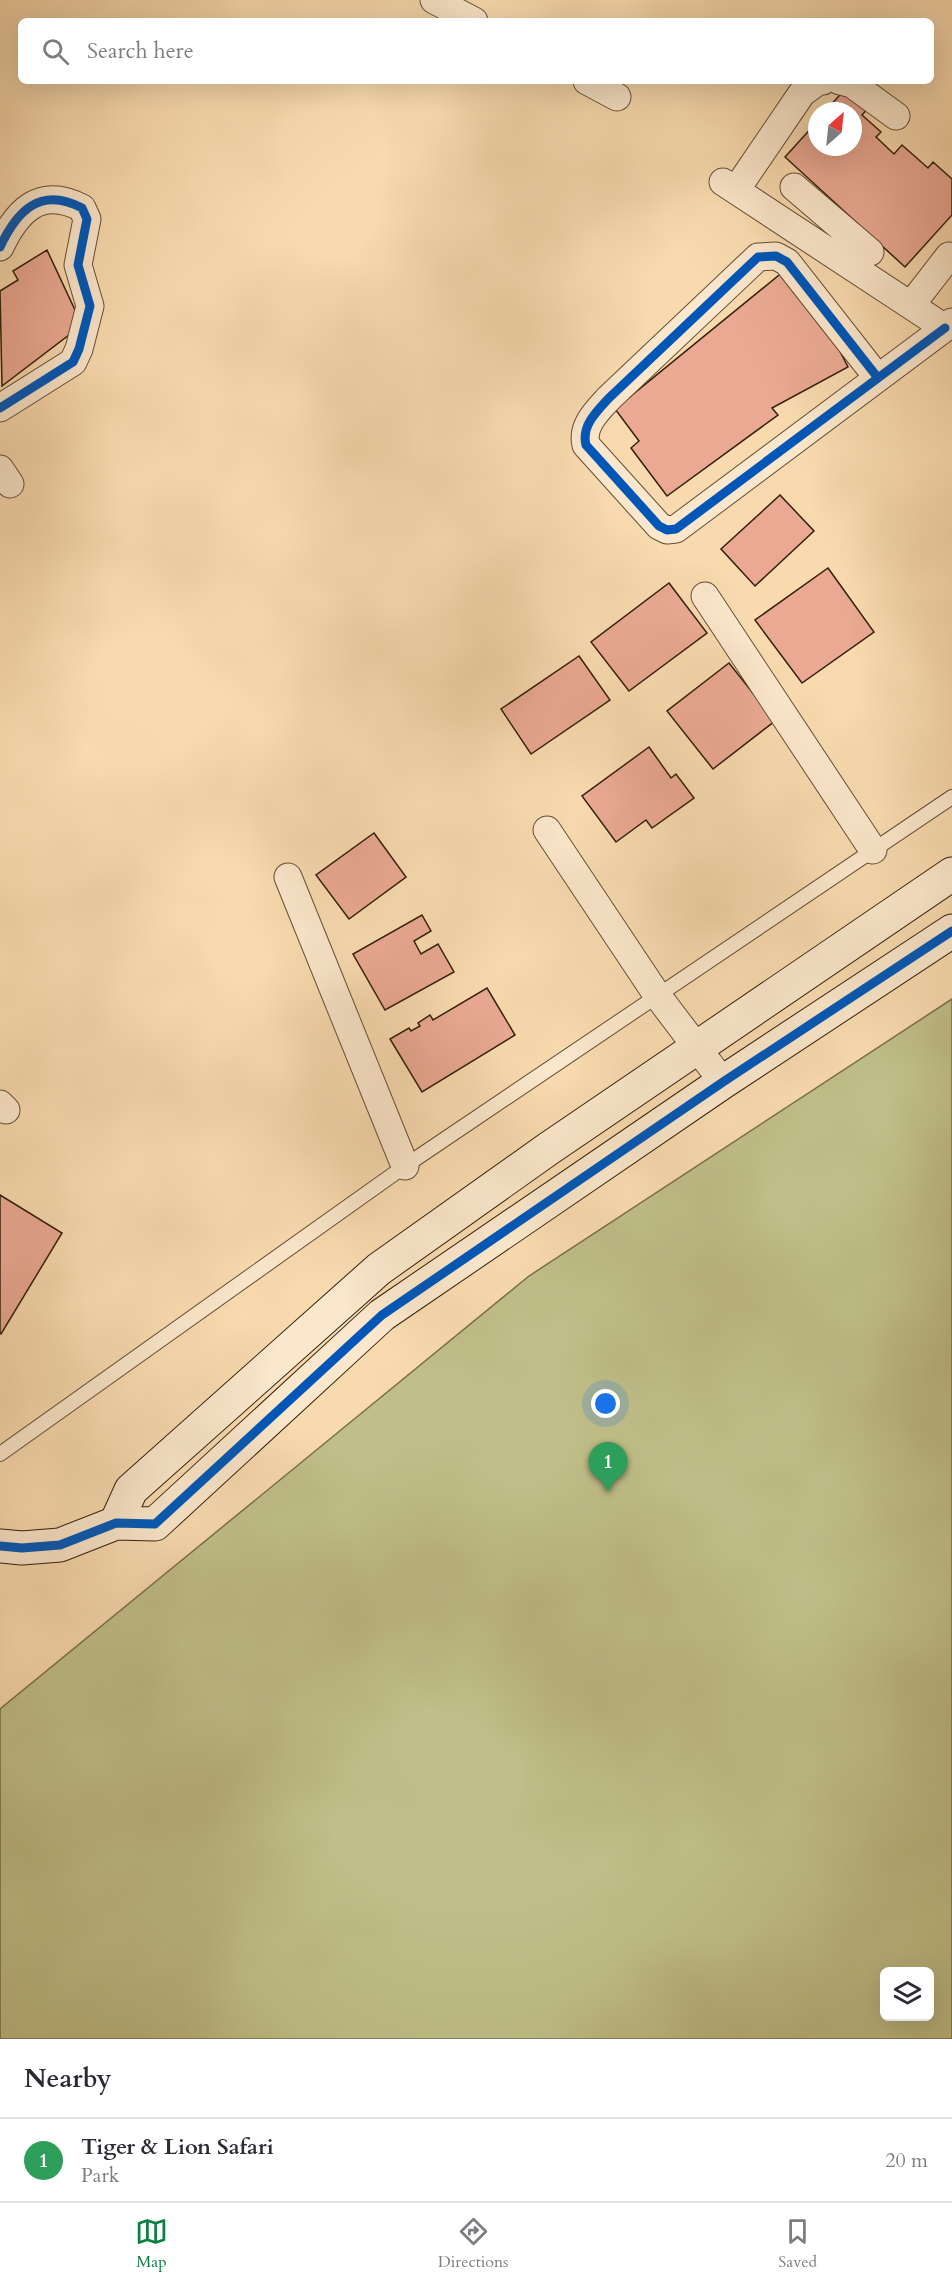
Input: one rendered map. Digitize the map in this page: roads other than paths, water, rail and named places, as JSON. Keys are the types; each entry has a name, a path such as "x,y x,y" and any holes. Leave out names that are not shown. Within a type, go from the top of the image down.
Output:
{"street":[{"path":"434,0 468,18"},
{"path":"593,84 617,97"},
{"path":"814,84 802,93 730,186 911,305 949,325 676,530 667,530 659,526 586,445 584,437 592,417 609,398 758,256 776,256 787,262 878,378"},
{"path":"852,84 896,116"},
{"path":"794,187 870,252"},
{"path":"0,247 11,225 27,207 43,200 71,202 82,208 87,219 78,265 90,306 79,349 72,362 0,408"},
{"path":"826,249 842,228"},
{"path":"911,305 949,256"},
{"path":"705,596 873,850"},
{"path":"547,830 657,995 723,1082"},
{"path":"116,1522 131,1490 378,1269 697,1047 952,874"},
{"path":"288,877 405,1166"},
{"path":"0,1546 22,1548 60,1545 116,1522 155,1524 382,1315 723,1082 952,931"}],"lane":[{"path":"0,1454 405,1166 952,797"}],"place":[{"name":"Tiger & Lion Safari","path":"608,1492"}]}
